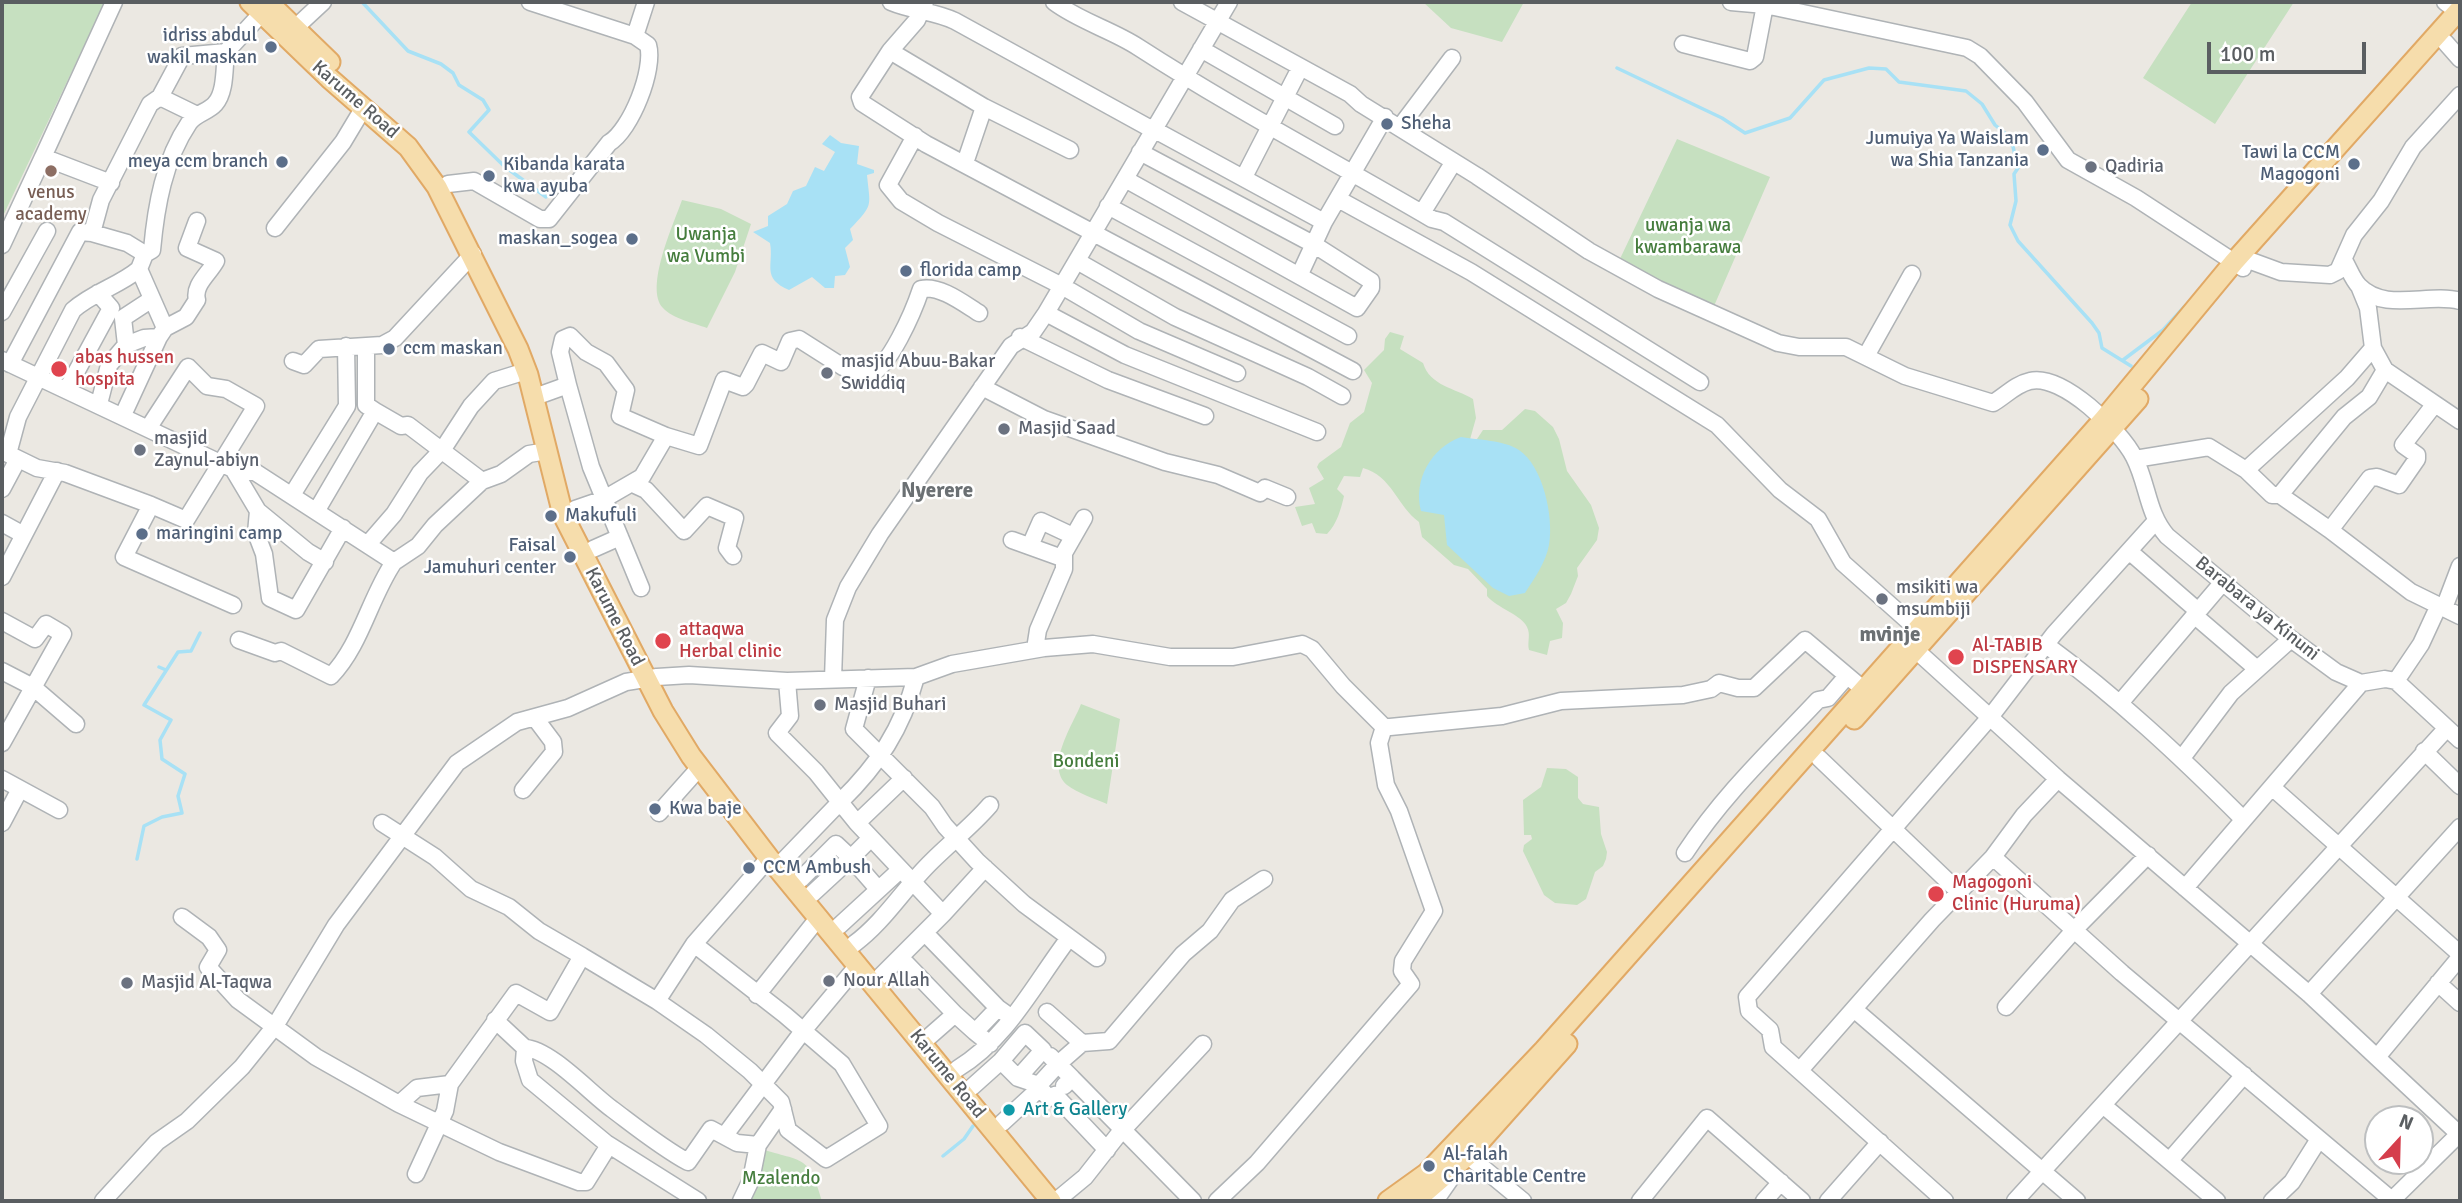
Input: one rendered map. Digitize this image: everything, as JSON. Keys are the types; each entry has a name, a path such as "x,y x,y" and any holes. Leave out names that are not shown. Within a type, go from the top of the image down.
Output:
{"main road":[{"name":"Karume Road","path":"260,6 285,25 363,107 423,164 473,254 526,371 563,515 700,767 777,859 858,965 926,1040 1059,1200"},
{"path":"2243,264 2445,42 2456,12"},
{"path":"1461,1150 1552,1041 1863,689 1912,640 2108,424 2456,12"},
{"path":"285,25 415,139 448,184 515,320 543,394 575,509 651,679 777,859 806,887 855,944 926,1040 957,1069 1002,1123 1059,1200"},
{"path":"1401,1199 1461,1150 1819,758 1912,640"}],"street":[{"path":"2,245 114,2"},
{"path":"285,25 323,2"},
{"path":"448,184 474,181 540,219 549,219 609,143 621,136 638,103 651,56 648,45 635,36 530,2"},
{"path":"635,36 646,2"},
{"path":"891,2 906,8 925,6 977,32 1324,222"},
{"path":"1054,2 1139,47 1184,77 1422,213 1444,222 1700,382"},
{"path":"1182,2 1350,94 1590,251 1701,310 1779,343 1799,347 1846,347 1866,356 1912,274"},
{"path":"833,679 835,620 848,587 880,534 982,387 1020,337 1033,332 1046,313 1229,2"},
{"path":"1731,2 1761,4 1878,27 1974,52 2025,102 2068,160 2243,264 2281,272 2330,275 2345,262 2354,235 2381,201 2413,147 2460,95"},
{"path":"1820,2 1836,20"},
{"path":"1683,44 1750,61 1755,57 1761,4"},
{"path":"2,489 18,417 37,376 73,310 98,293 123,283 152,250 155,220 166,170 190,121 216,103 222,87 226,52 260,6"},
{"path":"925,6 890,51 860,100 915,136 1353,371"},
{"path":"2445,42 2460,59"},
{"path":"1201,49 1282,98 1335,126"},
{"path":"890,51 984,107 1070,150"},
{"path":"92,233 101,200 150,104 160,97 182,56 226,52"},
{"path":"1400,127 1452,58"},
{"path":"1244,177 1260,147 1268,124 1300,68"},
{"path":"160,97 197,115"},
{"path":"275,228 344,142 363,107"},
{"path":"965,163 984,107"},
{"path":"1300,275 1307,265 1313,244 1324,222 1385,117"},
{"path":"915,136 888,185 901,201 938,223 1062,286 1139,331 1237,373"},
{"path":"1125,179 1357,308 1371,288 1371,281 1313,244 1140,152"},
{"path":"43,157 111,183"},
{"path":"1422,213 1453,163"},
{"path":"1338,199 1471,272 1717,425 1780,490 1818,519 1843,563 1912,640 1991,716 2058,779 2309,994 2460,1135 2392,1201 2180,1019 2122,973 2076,928 1993,858"},
{"path":"1108,206 1348,336"},
{"path":"99,404 109,365 126,345 162,332 186,317 197,300 195,293 198,285 216,261 187,248 197,221"},
{"path":"2,312 47,231"},
{"path":"123,415 162,332 142,261 127,243 80,232 6,363 228,465 255,472 394,562"},
{"path":"293,361 307,364 320,349 382,345 395,338 473,254"},
{"path":"1077,261 1185,322 1308,377 1342,396"},
{"path":"2345,262 2368,308 2373,348 2385,370 2460,421"},
{"path":"2359,286 2374,294 2405,302 2437,296 2460,301"},
{"path":"641,588 591,467 559,352 563,339 570,336 586,352 606,363 625,390 620,416 666,436 699,446 724,380 743,387 762,353 781,362 794,339 843,367 871,376 900,337 925,288 949,295 979,313"},
{"path":"66,389 111,308 98,293"},
{"path":"126,345 124,318 152,299"},
{"path":"1046,313 1134,359 1317,432"},
{"path":"1020,337 1108,380 1205,416"},
{"path":"292,495 347,406 346,346"},
{"path":"366,346 366,405 401,426 408,425 482,481"},
{"path":"2246,470 2347,379 2373,348"},
{"name":"Barabara ya Kinuni","path":"1866,356 1905,376 1993,403 2017,386 2032,380 2042,381 2075,396 2108,424 2135,459 2155,522 2167,536 2291,639 2336,672 2361,683"},
{"path":"9,455 37,468 57,471 128,494 186,520 228,465 256,407 226,389 207,386 191,367 185,368 149,427"},
{"path":"2280,495 2344,417 2369,397 2385,370"},
{"path":"368,544 394,514 420,473 443,449 460,419 494,382 526,371"},
{"path":"543,394 568,385"},
{"path":"982,387 1044,419 1165,462 1217,475 1260,493 1265,488 1287,497"},
{"path":"2330,530 2370,478 2377,477 2399,485 2417,459 2417,455 2403,445 2434,405"},
{"path":"317,510 375,411"},
{"path":"575,509 604,499 642,477 666,436"},
{"path":"2135,459 2209,447 2246,470 2272,495 2280,495 2330,530 2411,592 2460,616"},
{"path":"239,640 275,653 281,651 331,676 343,662 394,562 413,551 435,525 482,481 501,474 529,454 547,451"},
{"path":"228,465 258,511 308,552 325,562"},
{"path":"4,566 57,471"},
{"path":"633,484 646,490 684,531 707,506 735,518 727,548 733,556"},
{"path":"151,505 124,557 233,605"},
{"path":"258,511 256,533 264,554 270,598 296,610 343,528"},
{"path":"1035,649 1038,630 1064,569 1062,558 1084,518"},
{"path":"1030,546 1041,521 1073,536"},
{"path":"1945,1201 1801,1069 1773,1047 1770,1030 1749,1012 1747,997 1991,716 2045,644 2155,522"},
{"path":"2,523 22,534"},
{"path":"593,549 620,537"},
{"path":"1012,540 1062,558"},
{"path":"2129,551 2258,670"},
{"path":"2396,681 2421,644 2460,566"},
{"path":"2120,703 2222,582"},
{"path":"2,621 35,639 46,624 63,634 2,743"},
{"path":"2182,758 2231,694 2291,639"},
{"path":"1384,727 1503,716 1561,701 1683,695 1711,689 1719,683 1754,688 1805,640 1863,689"},
{"path":"103,1201 157,1142 187,1121 242,1068 275,1026 330,934 401,834 457,763 517,722 535,718 626,681 689,675 787,681 916,677 952,664 1035,649 1093,644 1170,657 1233,657 1302,644 1312,649 1384,727"},
{"path":"2045,644 2087,673 2182,758 2244,819"},
{"path":"2,671 33,687 76,724"},
{"path":"1685,853 1706,820 1741,779 1818,700 1828,698 1847,676"},
{"path":"657,1002 694,944 777,859 840,802 882,757 900,727 916,677"},
{"path":"868,678 854,729 932,807 957,840 1024,904 1097,958"},
{"path":"2185,888 2361,683 2385,678 2396,681 2460,740"},
{"path":"787,681 790,716 777,733 816,772 912,884 943,914"},
{"path":"523,790 554,752 553,743 535,718"},
{"path":"1217,1201 1257,1163 1412,984 1401,966 1433,909 1399,811 1386,785 1379,743 1384,727"},
{"path":"2015,1201 2447,728"},
{"path":"2424,751 2458,778"},
{"path":"1819,758 1958,891"},
{"path":"659,813 700,767"},
{"path":"857,822 904,778"},
{"path":"2,779 59,810"},
{"path":"1801,1069 1958,891 1993,858 2024,815 2058,779"},
{"path":"2273,788 2340,844 2460,956 2378,1056"},
{"path":"2,823 20,789"},
{"path":"855,944 871,932 932,861 957,840 990,805"},
{"path":"382,823 435,857 471,889 509,907 539,931 657,1002 706,1035 781,1102 788,1130 823,1158 879,1126 842,1064 694,944"},
{"path":"2309,994 2460,827"},
{"path":"851,858 871,838"},
{"path":"806,887 836,844 878,889"},
{"path":"2006,1007 2076,928 2148,855"},
{"path":"881,976 925,933 985,867"},
{"path":"839,926 900,870"},
{"path":"1044,1090 1058,1064 1082,1043 1109,1041 1182,954 1210,931 1232,900 1265,879"},
{"path":"182,917 209,937 218,950 218,954 208,964 209,970 238,1000 316,1056 399,1104 499,1152 579,1182 586,1182 609,1145"},
{"path":"757,995 819,917"},
{"path":"925,933 1124,1129 1193,1201"},
{"path":"957,1069 981,1054 1011,1020 1069,938"},
{"path":"416,1174 440,1123 450,1084 495,1020 516,993 550,1012 582,956"},
{"path":"901,958 955,1014 990,1044"},
{"path":"725,1135 803,1031 858,965"},
{"path":"2438,983 2460,1003"},
{"path":"1031,993 1045,1005 1047,1012 1082,1043"},
{"path":"975,1032 998,1007"},
{"path":"1855,1010 2077,1201"},
{"path":"972,1087 1001,1061 1047,1012"},
{"path":"926,1040 955,1014"},
{"path":"495,1020 525,1048 534,1049 685,1161 691,1161 707,1130 715,1129 737,1143 758,1145"},
{"path":"1059,1200 1085,1177 1124,1129 1203,1044"},
{"path":"525,1048 524,1061 530,1080 609,1145 698,1201"},
{"path":"1018,1078 1043,1050"},
{"path":"1001,1061 1018,1078 1044,1090 1107,1150"},
{"path":"2170,1160 2244,1075"},
{"path":"1002,1123 1044,1090 1072,1078"},
{"path":"399,1104 417,1088 450,1084"},
{"path":"2104,1106 2170,1160 2209,1199"},
{"path":"741,1201 751,1180 758,1145 783,1109"},
{"path":"1640,1201 1707,1118 1801,1201"},
{"path":"2272,1201 2292,1182 2319,1139"},
{"path":"1828,1201 1880,1142"},
{"path":"1435,1201 1461,1150 1523,1201"},
{"path":"1764,1201 1781,1182"}],"green space":[{"path":"2,2 105,2 2,218"},
{"path":"1423,2 1524,2 1502,42 1451,28"},
{"path":"2192,2 2294,2 2215,124 2143,78"},
{"name":"uwanja wa kwambarawa","path":"1677,139 1770,177 1714,306 1618,263"},
{"name":"Uwanja wa Vumbi","path":"682,200 721,209 751,224 735,272 707,328 672,315 663,308 658,299 657,286 662,255"},
{"path":"1390,332 1404,336 1400,349 1423,363 1426,371 1437,382 1473,399 1476,418 1469,443 1473,445 1483,430 1502,430 1525,409 1535,411 1553,427 1559,439 1567,471 1591,505 1599,528 1597,540 1577,568 1578,576 1571,594 1566,603 1556,609 1563,623 1562,638 1550,641 1547,655 1529,650 1529,633 1524,623 1491,600 1487,596 1487,589 1468,569 1454,565 1422,537 1419,522 1388,484 1373,472 1363,468 1360,477 1344,476 1337,489 1344,496 1336,521 1327,534 1316,533 1312,523 1302,526 1295,507 1315,504 1309,488 1324,479 1317,467 1341,447 1350,423 1364,412 1372,383 1364,370 1384,350 1385,339"},
{"name":"Bondeni","path":"1081,704 1120,719 1107,804 1071,788 1061,777 1059,767 1063,745"},
{"path":"1547,768 1566,769 1578,777 1578,798 1583,804 1599,807 1606,859 1603,866 1595,872 1586,899 1577,905 1555,903 1544,895 1523,851 1524,845 1532,839 1531,835 1524,835 1523,800 1541,787"},
{"name":"Mzalendo","path":"764,1150 804,1164 813,1176 822,1201 746,1201"}],"water":[{"path":"830,135 841,143 859,146 857,164 874,170 874,173 867,175 869,205 850,229 853,240 845,248 850,267 845,275 835,276 834,288 825,288 812,277 789,290 772,276 770,243 753,232 768,226 768,216 787,204 793,191 806,186 815,167 824,171 835,152 822,144"},
{"path":"1461,437 1499,442 1519,450 1535,468 1540,480 1550,521 1549,545 1536,576 1525,593 1509,596 1493,588 1447,545 1444,515 1421,511 1420,488 1427,466 1441,449"}],"waterway":[{"path":"362,2 408,51 441,64 453,73 459,85 483,100 489,110 469,132 504,166 546,197"},
{"path":"1617,68 1722,118 1745,133 1790,118 1824,80 1869,68 1886,69 1899,82 1966,91 1982,104 1995,125 2011,138 2018,168 2014,174 2016,201 2010,225 2018,241 2092,323 2099,333 2102,348 2131,366"},
{"path":"2123,360 2163,330 2185,306"},
{"path":"137,859 144,826 162,817 182,813 178,796 185,774 162,759 160,740 171,720 144,705 178,652 191,651 200,633"},
{"path":"159,667 166,670"},
{"path":"943,1156 964,1139 973,1126"}],"place":[{"name":"idriss abdul wakil maskan","path":"271,47"},
{"name":"Sheha","path":"1387,124"},
{"name":"Jumuiya Ya Waislam wa Shia Tanzania","path":"2043,150"},
{"name":"meya ccm branch","path":"282,162"},
{"name":"Tawi la CCM Magogoni","path":"2354,164"},
{"name":"Qadiria","path":"2091,167"},
{"name":"venus academy","path":"51,171"},
{"name":"Kibanda karata kwa ayuba","path":"489,176"},
{"name":"maskan_sogea","path":"632,239"},
{"name":"florida camp","path":"906,271"},
{"name":"ccm maskan","path":"389,349"},
{"name":"abas hussen hospita","path":"59,369"},
{"name":"masjid Abuu-Bakar Swiddiq","path":"827,373"},
{"name":"Masjid Saad","path":"1004,429"},
{"name":"masjid Zaynul-abiyn","path":"140,450"},
{"name":"Makufuli","path":"551,516"},
{"name":"maringini camp","path":"142,534"},
{"name":"Faisal Jamuhuri center","path":"570,557"},
{"name":"msikiti wa msumbiji","path":"1882,599"},
{"name":"attaqwa Herbal clinic","path":"663,641"},
{"name":"Al-TABIB DISPENSARY","path":"1956,657"},
{"name":"Masjid Buhari","path":"820,705"},
{"name":"Kwa baje","path":"655,809"},
{"name":"CCM Ambush","path":"749,868"},
{"name":"Magogoni Clinic (Huruma)","path":"1936,894"},
{"name":"Nour Allah","path":"829,981"},
{"name":"Masjid Al-Taqwa","path":"127,983"},
{"name":"Art & Gallery","path":"1009,1110"},
{"name":"Al-falah Charitable Centre","path":"1429,1166"}],"district":[{"name":"Nyerere","path":"937,491"},
{"name":"mvinje","path":"1890,635"}]}
